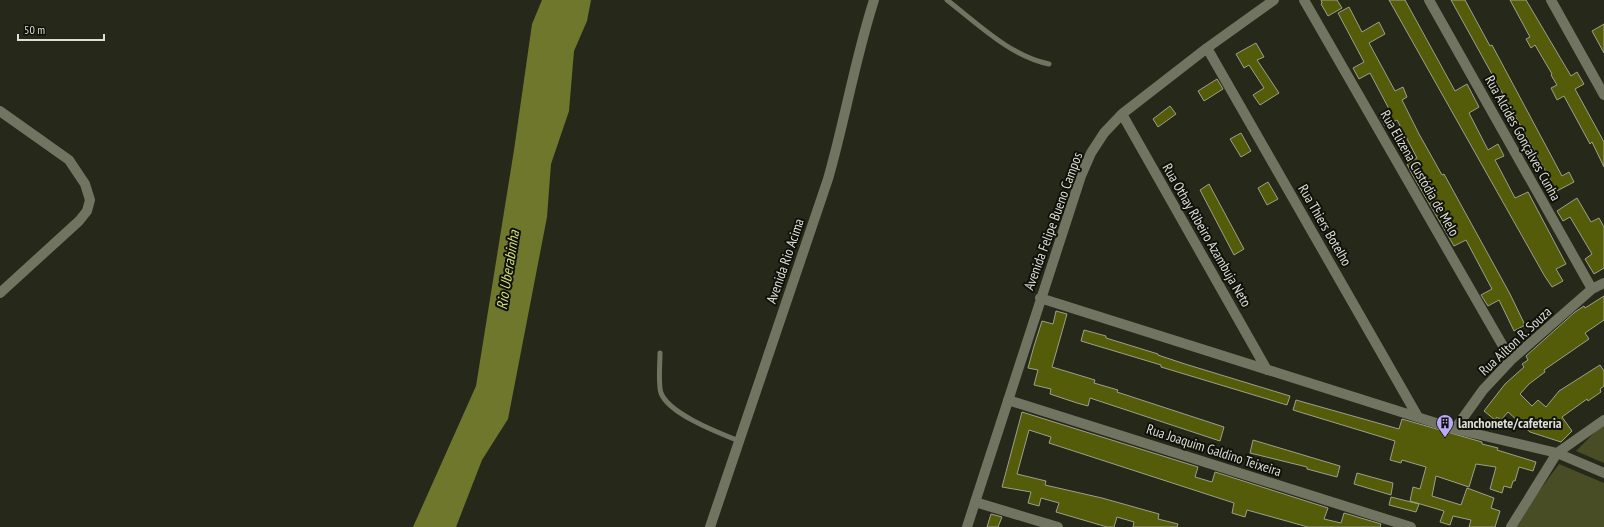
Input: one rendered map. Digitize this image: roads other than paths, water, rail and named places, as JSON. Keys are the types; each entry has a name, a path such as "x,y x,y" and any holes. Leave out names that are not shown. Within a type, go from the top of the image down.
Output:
{"street":[{"name":"Avenida Rio Acima","path":"710,527 828,179 842,131 863,34 874,0"},
{"name":"Avenida Felipe Bueno Campos","path":"967,527 1040,298 1081,176 1092,153 1104,133 1122,114 1207,48 1274,0"},
{"name":"Rua Elizena Custódia de Melo","path":"1304,0 1511,360"},
{"name":"Rua Alcides Gonçalves Cunha","path":"1429,0 1592,289"},
{"path":"1551,0 1604,95"},
{"name":"Rua Thiers Botelho","path":"1207,48 1418,417"},
{"path":"0,111 69,160 85,184 90,200 87,211 79,221 0,293"},
{"name":"Rua Othay Ribeiro Azambuja Neto","path":"1122,114 1267,370"},
{"name":"Rua Ailton R. Souza","path":"1455,429 1483,390 1511,360 1592,289 1604,282"},
{"path":"1040,298 1455,429 1557,453 1604,473"},
{"name":"Rua Joaquim Galdino Teixeira","path":"1008,400 1412,527"},
{"path":"1512,527 1557,453 1604,420"},
{"path":"975,502 1058,527"}],"lane":[{"path":"947,0 1017,53 1032,60 1049,64"},
{"path":"660,353 661,393 670,405 684,415 739,441"}],"water":[{"name":"Rio Uberabinha","path":"542,0 591,0 587,21 574,51 569,111 551,164 547,217 508,419 482,460 456,527 413,527 476,386 514,150 532,24"}],"place":[{"name":"lanchonete/cafeteria","path":"1445,438"}]}
